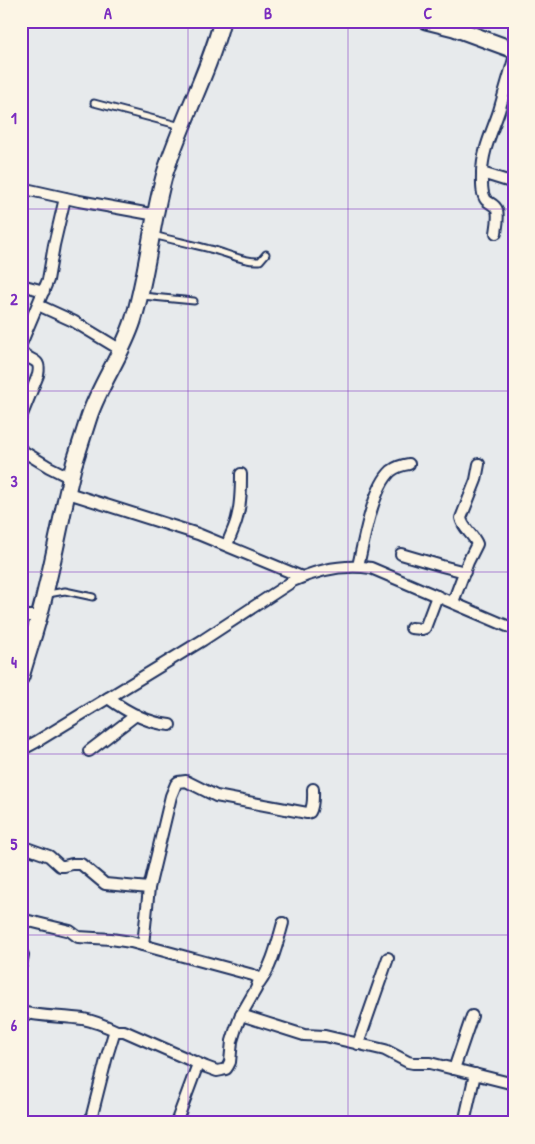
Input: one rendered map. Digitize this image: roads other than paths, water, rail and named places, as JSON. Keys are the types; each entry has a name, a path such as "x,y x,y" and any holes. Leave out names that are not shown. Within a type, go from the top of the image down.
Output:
{"main road":[{"path":"21,677 45,595 74,465 90,414 126,340 133,321 165,174 182,126 216,43 222,21"},
{"path":"426,21 454,28 514,50"}],"street":[{"path":"496,233 498,215 494,206 484,196 482,173 484,154 514,59"},
{"path":"482,173 514,183"},
{"path":"21,188 156,215"},
{"path":"21,344 48,280 65,198"},
{"path":"21,285 44,291"},
{"path":"38,305 73,321 121,350"},
{"path":"21,351 37,362 40,369 21,417"},
{"path":"21,450 71,478"},
{"path":"358,566 379,489 391,471 409,464"},
{"path":"453,602 477,544 464,527 462,518 476,480 479,464"},
{"path":"227,545 237,520 241,492 240,474"},
{"path":"68,493 198,534 302,577"},
{"path":"401,554 465,572"},
{"path":"21,750 203,640 293,581 340,567 358,566 370,568 514,628"},
{"path":"411,628 425,628 437,596"},
{"path":"21,616 39,616"},
{"path":"108,698 136,716 170,725"},
{"path":"88,751 136,716"},
{"path":"143,946 149,888 171,796 178,782 186,781 216,796 307,813 311,809 313,788"},
{"path":"21,846 49,856 60,866 81,864 105,884 149,888"},
{"path":"21,919 70,931 78,937 110,939 143,946 253,975 257,977 259,984"},
{"path":"21,1012 84,1019 117,1031 124,1031 217,1071 226,1069 230,1062 232,1041 240,1015 268,969 283,924"},
{"path":"358,1044 388,958"},
{"path":"240,1015 304,1034 325,1036 385,1050 413,1064 430,1063 514,1084"},
{"path":"454,1069 472,1016"},
{"path":"90,1123 112,1036 117,1031"},
{"path":"176,1123 198,1064"},
{"path":"464,1123 475,1074"}],"lane":[{"path":"94,103 182,126"},
{"path":"152,235 212,249 251,261 260,261 266,254"},
{"path":"139,296 194,301"},
{"path":"45,595 65,591 93,597"}]}
